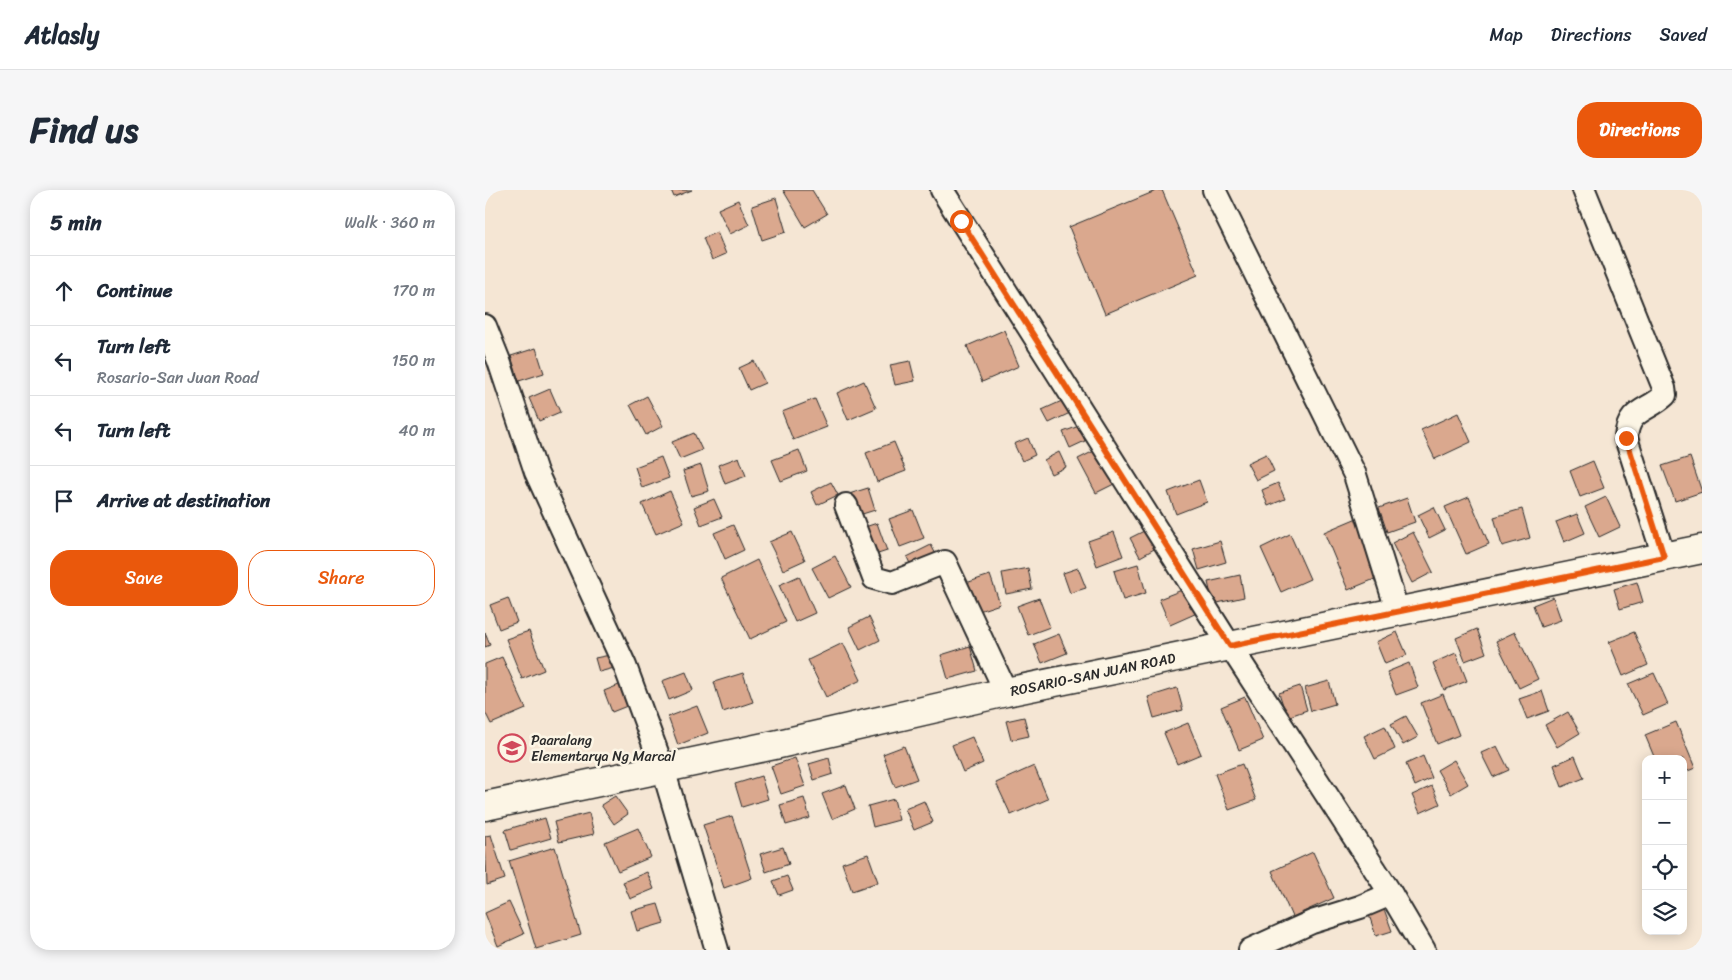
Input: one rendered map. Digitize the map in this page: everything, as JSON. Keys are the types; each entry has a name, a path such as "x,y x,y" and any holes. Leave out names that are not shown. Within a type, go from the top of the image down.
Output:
{"main road":[{"name":"ROSARIO-SAN JUAN ROAD","path":"485,806 789,742 1006,692 1398,613 1702,549"}],"street":[{"path":"942,190 1230,646 1391,894 1424,950"},
{"path":"1214,190 1355,475 1398,613"},
{"path":"1584,190 1664,388 1665,395 1634,416 1627,425 1626,438 1664,557"},
{"path":"485,326 499,361 536,472 625,666 663,769 717,950"},
{"path":"846,505 874,578 892,583 945,562 1006,692"},
{"path":"1250,950 1312,922 1360,907 1391,894"}],"building":[{"path":"671,190 692,190 674,197"},
{"path":"783,190 812,190 827,214 805,227"},
{"path":"1162,190 1198,275 1105,314 1069,227"},
{"path":"776,198 786,232 762,240 752,206"},
{"path":"738,200 749,225 730,234 718,209"},
{"path":"717,232 726,254 712,260 703,238"},
{"path":"1004,330 1019,366 982,382 967,346"},
{"path":"536,348 544,373 519,381 511,356"},
{"path":"754,361 765,383 749,390 739,368"},
{"path":"910,361 915,381 895,385 890,365"},
{"path":"864,381 876,408 848,420 837,393"},
{"path":"550,389 560,412 539,421 529,398"},
{"path":"647,396 663,426 646,435 630,405"},
{"path":"815,399 827,427 793,440 782,412"},
{"path":"1064,400 1070,413 1049,423 1042,410"},
{"path":"1458,413 1471,442 1435,459 1421,430"},
{"path":"1079,426 1085,441 1070,448 1063,432"},
{"path":"694,433 702,450 680,459 672,442"},
{"path":"1028,438 1035,455 1022,461 1014,444"},
{"path":"894,442 906,471 877,482 866,453"},
{"path":"799,450 807,471 781,481 772,460"},
{"path":"1096,450 1114,484 1096,493 1078,459"},
{"path":"1059,452 1066,467 1051,474 1044,460"},
{"path":"1266,454 1274,471 1256,480 1247,463"},
{"path":"661,457 669,478 642,488 635,467"},
{"path":"739,457 746,476 725,484 718,465"},
{"path":"1690,457 1702,492 1675,501 1662,466"},
{"path":"1593,461 1604,488 1580,497 1570,471"},
{"path":"701,465 709,491 691,496 683,471"},
{"path":"1199,480 1207,502 1176,514 1168,492"},
{"path":"831,482 838,495 817,505 811,492"},
{"path":"1278,483 1285,499 1268,506 1262,490"},
{"path":"868,488 875,510 856,516 849,494"},
{"path":"670,491 684,522 656,534 642,504"},
{"path":"1469,497 1489,544 1466,554 1445,507"},
{"path":"1606,497 1620,527 1599,537 1585,507"},
{"path":"1407,498 1415,522 1387,532 1379,508"},
{"path":"714,499 722,517 701,525 694,507"},
{"path":"1434,507 1445,530 1429,538 1418,515"},
{"path":"1522,509 1530,538 1502,546 1494,517"},
{"path":"913,510 924,538 900,547 889,519"},
{"path":"1577,514 1585,533 1564,542 1556,522"},
{"path":"1357,518 1382,576 1348,590 1324,532"},
{"path":"877,523 887,551 872,556 862,528"},
{"path":"733,525 744,550 725,559 714,533"},
{"path":"1146,530 1156,548 1140,557 1130,538"},
{"path":"792,532 805,560 783,570 769,542"},
{"path":"1114,532 1123,556 1097,566 1088,541"},
{"path":"1413,532 1433,572 1412,583 1392,543"},
{"path":"1290,534 1310,579 1281,592 1261,548"},
{"path":"1220,541 1226,562 1199,570 1193,549"},
{"path":"931,545 940,562 915,575 907,557"},
{"path":"835,556 851,587 828,598 812,568"},
{"path":"757,560 786,622 750,639 721,578"},
{"path":"1138,564 1146,593 1123,600 1114,571"},
{"path":"1028,568 1032,589 1006,594 1002,573"},
{"path":"1078,568 1086,588 1070,593 1063,573"},
{"path":"990,575 1000,604 973,613 963,584"},
{"path":"1240,575 1244,597 1213,604 1208,582"},
{"path":"799,576 815,613 795,622 779,585"},
{"path":"1637,582 1643,602 1620,609 1614,589"},
{"path":"1187,588 1197,613 1170,625 1159,599"},
{"path":"1553,597 1561,620 1541,627 1533,605"},
{"path":"508,598 517,622 499,629 490,605"},
{"path":"1039,598 1050,627 1028,635 1017,606"},
{"path":"869,617 880,640 860,650 849,627"},
{"path":"1477,629 1486,653 1465,661 1456,638"},
{"path":"529,631 544,670 522,679 506,639"},
{"path":"1397,632 1407,655 1385,664 1376,642"},
{"path":"1515,632 1538,679 1519,688 1496,641"},
{"path":"1634,632 1648,665 1623,676 1609,642"},
{"path":"485,633 490,645 485,647"},
{"path":"1059,634 1067,653 1042,663 1034,644"},
{"path":"843,643 861,680 826,697 808,660"},
{"path":"970,646 977,671 948,679 941,655"},
{"path":"1456,653 1467,681 1444,690 1433,663"},
{"path":"615,654 618,667 599,672 595,658"},
{"path":"502,657 526,709 491,724 485,712 485,664"},
{"path":"1409,663 1418,687 1396,695 1387,672"},
{"path":"686,672 693,690 669,700 662,681"},
{"path":"743,673 753,702 723,712 714,682"},
{"path":"1654,673 1668,704 1643,715 1628,684"},
{"path":"1329,681 1335,704 1311,711 1305,688"},
{"path":"624,683 632,704 612,712 604,691"},
{"path":"1300,686 1307,710 1287,717 1279,693"},
{"path":"1177,688 1183,710 1154,718 1148,697"},
{"path":"1542,691 1549,711 1527,719 1519,699"},
{"path":"1443,694 1459,735 1437,744 1421,703"},
{"path":"1245,697 1263,740 1239,750 1221,707"},
{"path":"697,706 708,733 678,745 668,717"},
{"path":"1568,712 1580,733 1557,747 1545,725"},
{"path":"1406,716 1418,737 1403,745 1391,724"},
{"path":"1024,717 1029,736 1011,740 1006,721"},
{"path":"1676,722 1695,768 1687,771 1687,755 1653,755 1645,735"},
{"path":"1188,723 1201,754 1177,764 1164,733"},
{"path":"1385,726 1395,749 1375,759 1364,736"},
{"path":"972,737 983,763 963,772 952,745"},
{"path":"904,746 917,779 895,787 883,754"},
{"path":"1497,746 1509,770 1493,777 1481,753"},
{"path":"1423,756 1432,778 1415,786 1406,764"},
{"path":"1575,756 1584,778 1562,787 1554,765"},
{"path":"795,758 805,786 781,794 771,766"},
{"path":"829,758 833,774 814,780 809,764"},
{"path":"1454,760 1468,784 1451,794 1437,770"},
{"path":"1242,764 1256,800 1229,810 1215,774"},
{"path":"1034,766 1048,799 1011,815 996,783"},
{"path":"761,776 768,799 742,807 735,784"},
{"path":"846,785 855,809 832,819 822,794"},
{"path":"1432,786 1440,804 1420,813 1412,795"},
{"path":"615,796 628,814 614,824 601,805"},
{"path":"804,798 810,818 786,825 780,805"},
{"path":"894,799 899,820 873,827 868,806"},
{"path":"924,801 933,822 914,830 905,809"},
{"path":"589,813 594,834 559,842 554,822"},
{"path":"732,816 752,878 724,888 703,825"},
{"path":"545,818 551,838 511,850 505,830"},
{"path":"638,828 651,857 618,871 605,842"},
{"path":"491,835 505,879 487,885 485,836"},
{"path":"555,847 581,935 536,949 509,861"},
{"path":"783,847 789,864 766,872 760,854"},
{"path":"1313,852 1334,898 1292,917 1272,871"},
{"path":"868,854 878,882 852,891 842,863"},
{"path":"647,872 654,889 630,899 623,882"},
{"path":"787,876 793,890 779,895 773,881"},
{"path":"509,902 524,934 498,946 485,913"},
{"path":"658,904 664,923 637,931 631,911"},
{"path":"1384,909 1392,931 1376,936 1369,915"}],"place":[{"name":"Paaralang Elementarya Ng Marcal","path":"512,748"}],"route":[{"path":"961,221 1230,646 1664,557 1626,438"}]}
